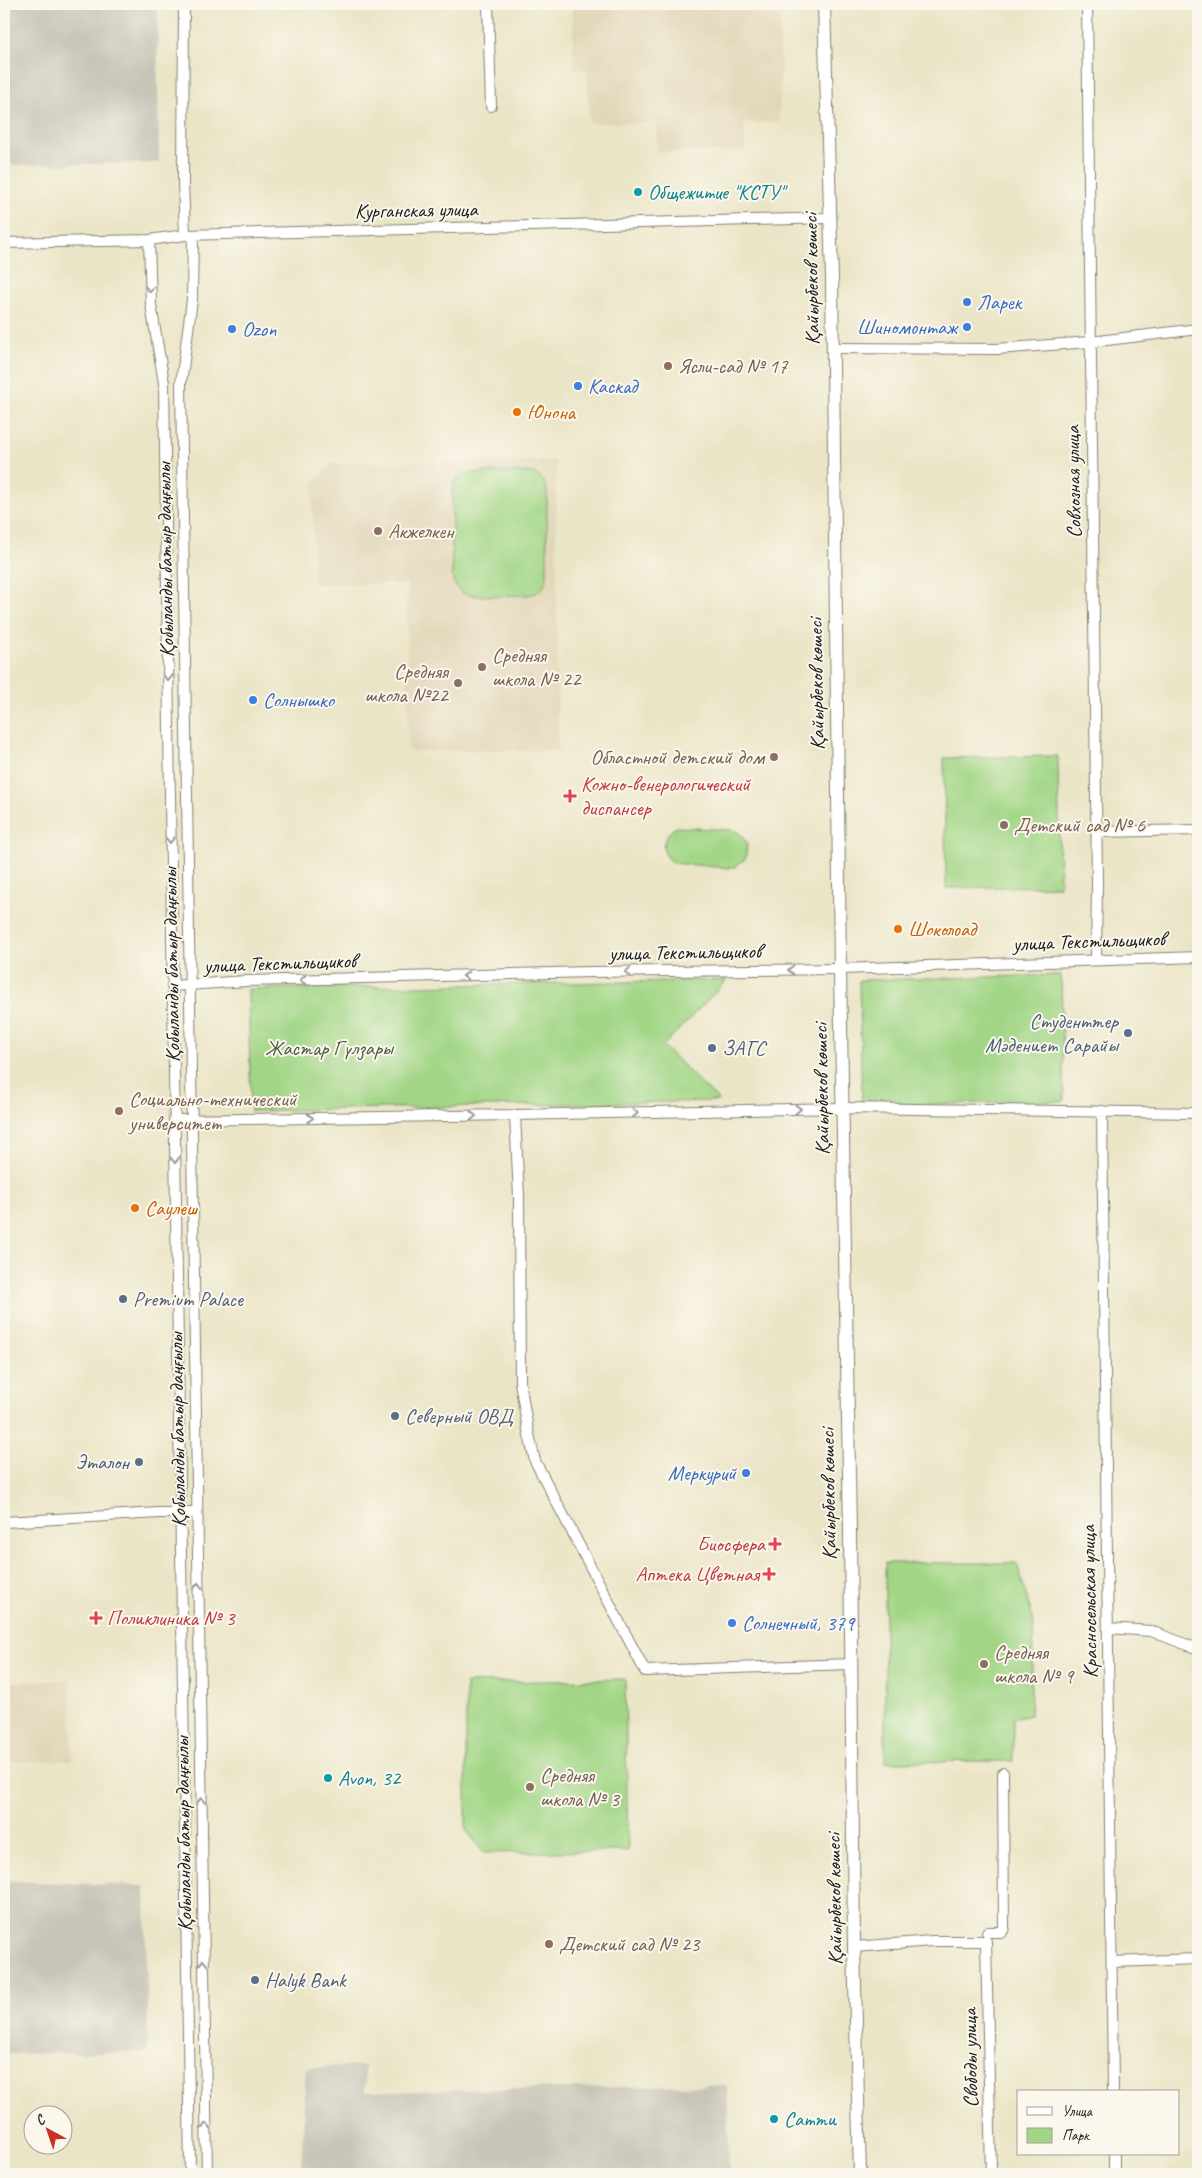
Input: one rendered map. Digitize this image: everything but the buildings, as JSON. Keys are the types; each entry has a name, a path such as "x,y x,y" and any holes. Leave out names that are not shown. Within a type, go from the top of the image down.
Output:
{"main road":[{"name":"Қайырбеков көшесі","path":"824,4 833,348 854,1947 860,2174"}],"street":[{"name":"Қобыланды батыр даңғылы","path":"184,4 183,182 189,235 192,300 181,383 207,2174"},
{"path":"488,4 491,106"},
{"name":"Совхозная улица","path":"1086,4 1097,832 1096,959"},
{"name":"Курганская улица","path":"4,243 149,240 189,235 830,218"},
{"name":"Қобыланды батыр даңғылы","path":"149,240 151,305 164,383 190,2174"},
{"path":"833,348 997,349 1090,342 1198,329"},
{"path":"1097,832 1198,830"},
{"name":"улица Текстильщиков","path":"172,986 591,972 840,969 1198,956"},
{"path":"174,1120 842,1108 1198,1113"},
{"name":"Красносельская улица","path":"1102,1111 1113,2090"},
{"path":"515,1115 519,1197 520,1382 528,1430 536,1461 646,1671 851,1664"},
{"path":"4,1522 197,1513"},
{"path":"1108,1628 1151,1631 1198,1649"},
{"path":"854,1947 986,1936 1002,1932 1004,1928 1003,1773"},
{"name":"Свободы улица","path":"986,1936 991,2174"},
{"path":"1112,1962 1198,1959"},
{"path":"1114,2156 1114,2174"}],"shaded area":[{"path":"4,4 157,4 159,163 10,165 10,170 4,170"},
{"path":"573,4 780,4 780,122 745,123 745,151 657,152 657,123 589,123 588,70 573,69"},
{"name":"Средняя школа № 22","path":"556,461 558,750 408,751 407,584 313,584 313,483 333,463"},
{"path":"71,1680 72,1761 4,1762 4,1683"},
{"path":"4,1881 145,1886 148,2052 8,2054 4,2114"},
{"path":"365,2066 365,2092 727,2085 729,2174 301,2174 306,2067"}],"green space":[{"path":"528,472 541,478 547,491 547,576 544,586 536,593 528,595 479,596 462,593 456,587 452,576 452,492 457,479 466,474 474,473"},
{"path":"1058,756 1060,886 946,888 944,758"},
{"path":"676,827 738,832 747,843 746,858 735,867 728,868 673,863 665,854 664,844 667,835"},
{"path":"1061,975 1064,1101 862,1106 859,980"},
{"name":"Жастар Гүлзары","path":"727,980 663,1046 719,1101 251,1111 248,989"},
{"path":"885,1563 1017,1563 1034,1623 1030,1715 1013,1719 1013,1761 885,1762"},
{"path":"625,1679 628,1851 484,1853 466,1830 466,1683"}],"place":[{"name":"Общежитие \"КСТУ\"","path":"638,192"},
{"name":"Ларек","path":"967,302"},
{"name":"Шиномонтаж","path":"967,327"},
{"name":"Ozon","path":"232,329"},
{"name":"Ясли-сад № 17","path":"668,366"},
{"name":"Каскад","path":"578,386"},
{"name":"Юнона","path":"517,412"},
{"name":"Акжелкен","path":"378,531"},
{"name":"Средняя школа № 22","path":"482,667"},
{"name":"Средняя школа №22","path":"458,683"},
{"name":"Солнышко","path":"253,700"},
{"name":"Областной детский дом","path":"774,757"},
{"name":"Кожно-венерологический диспансер","path":"570,796"},
{"name":"Детский сад № 6","path":"1004,825"},
{"name":"Шоколоад","path":"898,929"},
{"name":"Студенттер Мәдениет Сарайы","path":"1128,1033"},
{"name":"ЗАГС","path":"712,1048"},
{"name":"Социально-технический университет","path":"119,1111"},
{"name":"Саулеш","path":"135,1208"},
{"name":"Premium Palace","path":"123,1299"},
{"name":"Северный ОВД","path":"395,1416"},
{"name":"Эталон","path":"139,1462"},
{"name":"Меркурий","path":"746,1473"},
{"name":"Биосфера","path":"775,1544"},
{"name":"Аптека Цветная","path":"769,1574"},
{"name":"Поликлиника № 3","path":"96,1618"},
{"name":"Солнечный, 379","path":"732,1623"},
{"name":"Средняя школа № 9","path":"984,1664"},
{"name":"Avon, 32","path":"328,1778"},
{"name":"Средняя школа № 3","path":"530,1787"},
{"name":"Детский сад № 23","path":"549,1944"},
{"name":"Halyk Bank","path":"255,1980"},
{"name":"Сатти","path":"774,2119"}]}
